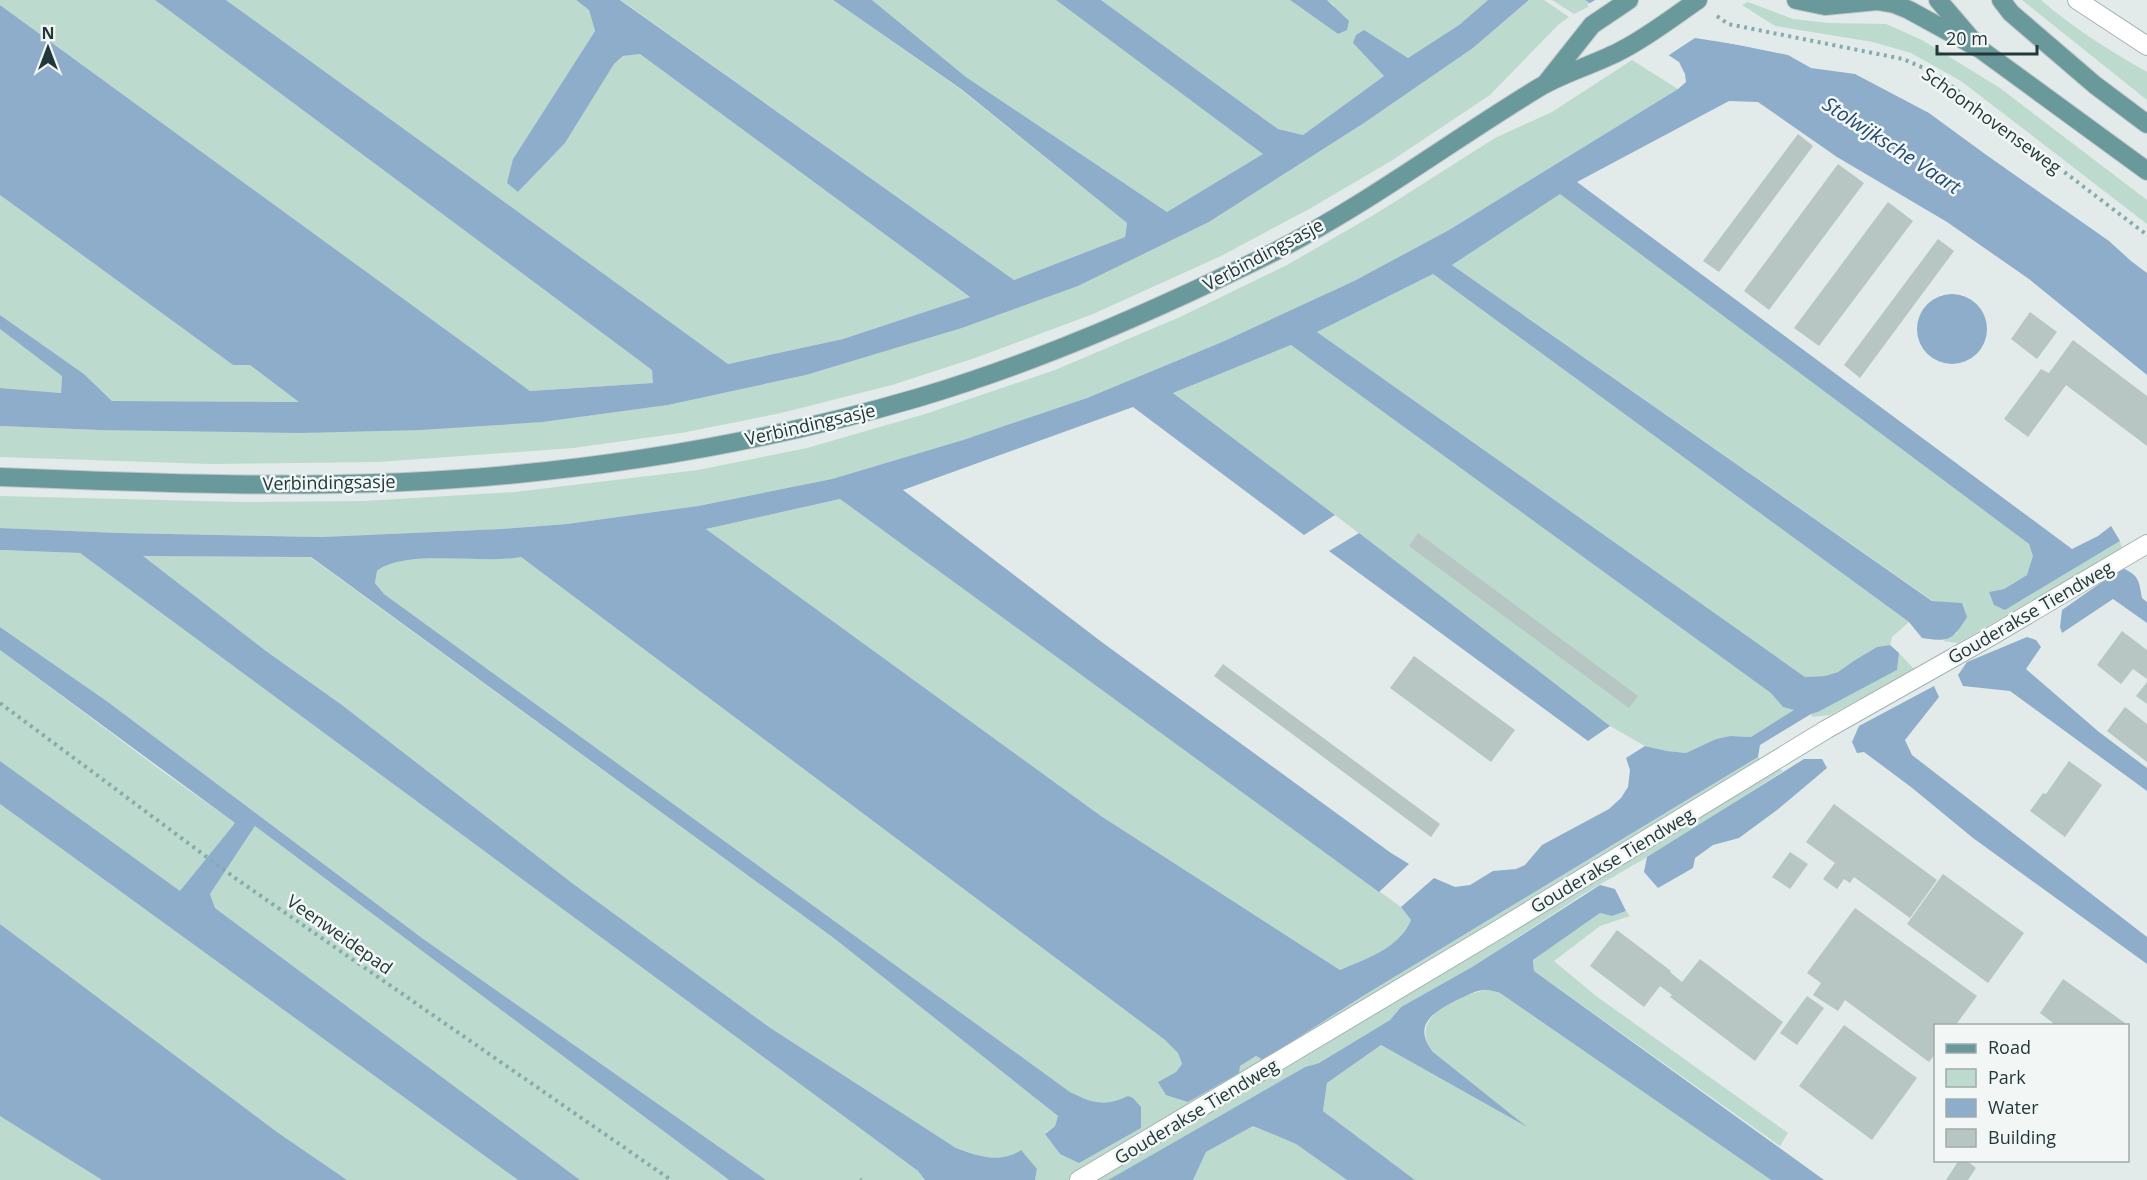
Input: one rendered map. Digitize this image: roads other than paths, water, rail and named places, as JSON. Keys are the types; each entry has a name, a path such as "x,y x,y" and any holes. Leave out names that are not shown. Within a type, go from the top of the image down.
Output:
{"main road":[{"name":"Verbindingsasje","path":"1545,84 1592,25 1629,0"},
{"name":"Verbindingsasje","path":"0,477 239,483 364,483 491,476 646,458 800,428 918,398 1048,354 1173,301 1275,251 1355,205 1545,84 1626,48 1698,0"},
{"path":"1796,0 1825,6 1877,2 1894,4 1909,10 1980,49 2147,171"},
{"path":"1938,0 1980,49"},
{"path":"1987,0 2006,6 2095,85 2147,124"}],"street":[{"path":"2077,0 2147,46"},
{"name":"Gouderakse Tiendweg","path":"1079,1180 1476,943 1827,729 1988,639 2147,544"}],"water":[{"path":"155,0 226,0 728,364 843,339 970,297 640,54 623,56 614,64 565,143 518,192 507,183 513,159 595,31 589,10 576,0 620,0 1014,280 1125,237 1127,223 961,89 833,0 872,0 966,77 1167,212 1263,154 1056,0 1101,0 1278,129 1303,135 1384,76 1353,43 1356,35 1364,30 1408,58 1459,25 1488,0 1529,0 1473,48 1364,123 1209,222 1078,286 962,328 806,375 668,405 543,422 420,430 299,433 0,426 0,388 61,393 62,376 0,329 0,315 84,374 112,401 299,402 250,365 233,365 0,195 0,5 530,391 653,383 652,370"},
{"path":"1290,0 1327,0 1349,21 1347,30 1338,34"},
{"name":"Stolwijksche Vaart","path":"1585,0 1690,0 1719,41 1788,55 1811,68 1855,74 1929,113 2109,241 2147,273 2147,375 2029,279 1947,222 1837,157 1758,102 1729,101 1577,182 2072,549 2098,536 2111,526 2120,541 2005,610 1994,605 1989,592 2004,589 2027,575 2033,556 2029,544 1560,194 1452,265 1932,601 1962,603 1967,617 1953,635 1938,640 1922,638 1909,622 1433,274 1317,332 1805,677 1825,676 1838,672 1877,647 1890,645 1899,653 1897,670 1811,714 1760,745 1758,757 1363,996 1263,1060 1256,1056 1240,1066 1239,1073 1188,1102 1166,1095 1158,1082 1176,1072 1182,1064 1178,1053 1165,1040 521,557 407,560 390,564 377,571 375,583 384,594 1070,1092 1098,1102 1112,1102 1128,1096 1133,1098 1141,1107 1141,1128 1079,1163 1060,1154 1045,1134 1055,1126 1058,1116 835,939 311,557 143,556 266,651 342,705 572,883 769,1027 956,1148 972,1154 998,1158 1021,1150 1037,1169 1035,1180 925,1180 918,1171 80,553 0,550 0,528 322,537 567,524 698,506 832,479 963,440 1087,398 1222,342 1354,281 1449,230 1678,89 1686,82 1679,62","holes":["1291,345 1771,693 1783,707 1794,710 1751,737 1730,736 1716,739 1686,753 1645,746 1626,758 1630,770 1628,787 1621,798 1609,809 1542,845 1525,865 1516,869 1493,871 1470,885 1455,887 1434,878 1401,907 1411,920 1399,938 1371,957 1340,970 1101,816 706,529 840,499 1379,892 1409,864 1103,643 903,490 1133,407 1304,535 1335,515 1173,393"]},
{"path":"1945,294 1959,294 1972,300 1981,309 1987,322 1985,342 1977,354 1959,364 1945,364 1932,358 1923,349 1917,336 1917,322 1923,309 1932,300"},
{"path":"1359,533 1610,726 1588,741 1329,551"},
{"path":"2122,568 2132,573 2137,579 2142,598 2147,602 2147,623 2113,599 2062,633 2060,627 2062,610"},
{"path":"0,627 108,702 422,938 766,1180 729,1180 255,826 210,894 215,908 580,1180 518,1180 0,804 0,761 180,891 235,823 0,650"},
{"path":"2027,637 2036,640 2041,647 2026,669 2099,732 2147,768 2147,791 2010,691 1963,686 1958,675 1967,662"},
{"path":"1934,686 1939,697 1905,740 1912,755 2147,937 2147,964 1973,838 1864,752 1857,753 1852,742 1859,726"},
{"path":"1804,759 1822,759 1827,768 1739,838 1713,845 1695,858 1693,868 1658,888 1644,872 1647,857"},
{"path":"1600,885 1615,889 1626,911 1612,916 1600,913 1533,960 1534,971 1824,1180 1771,1180 1500,993 1486,990 1469,994 1442,1008 1429,1020 1424,1034 1433,1052 1527,1127 1381,1045 1327,1083 1323,1111 1415,1180 1347,1180 1296,1144 1253,1126 1206,1152 1193,1180 1108,1180 1305,1067 1319,1063 1390,1020 1401,1007 1472,967"},
{"path":"0,924 277,1132 347,1180 102,1180 0,1116"}]}
